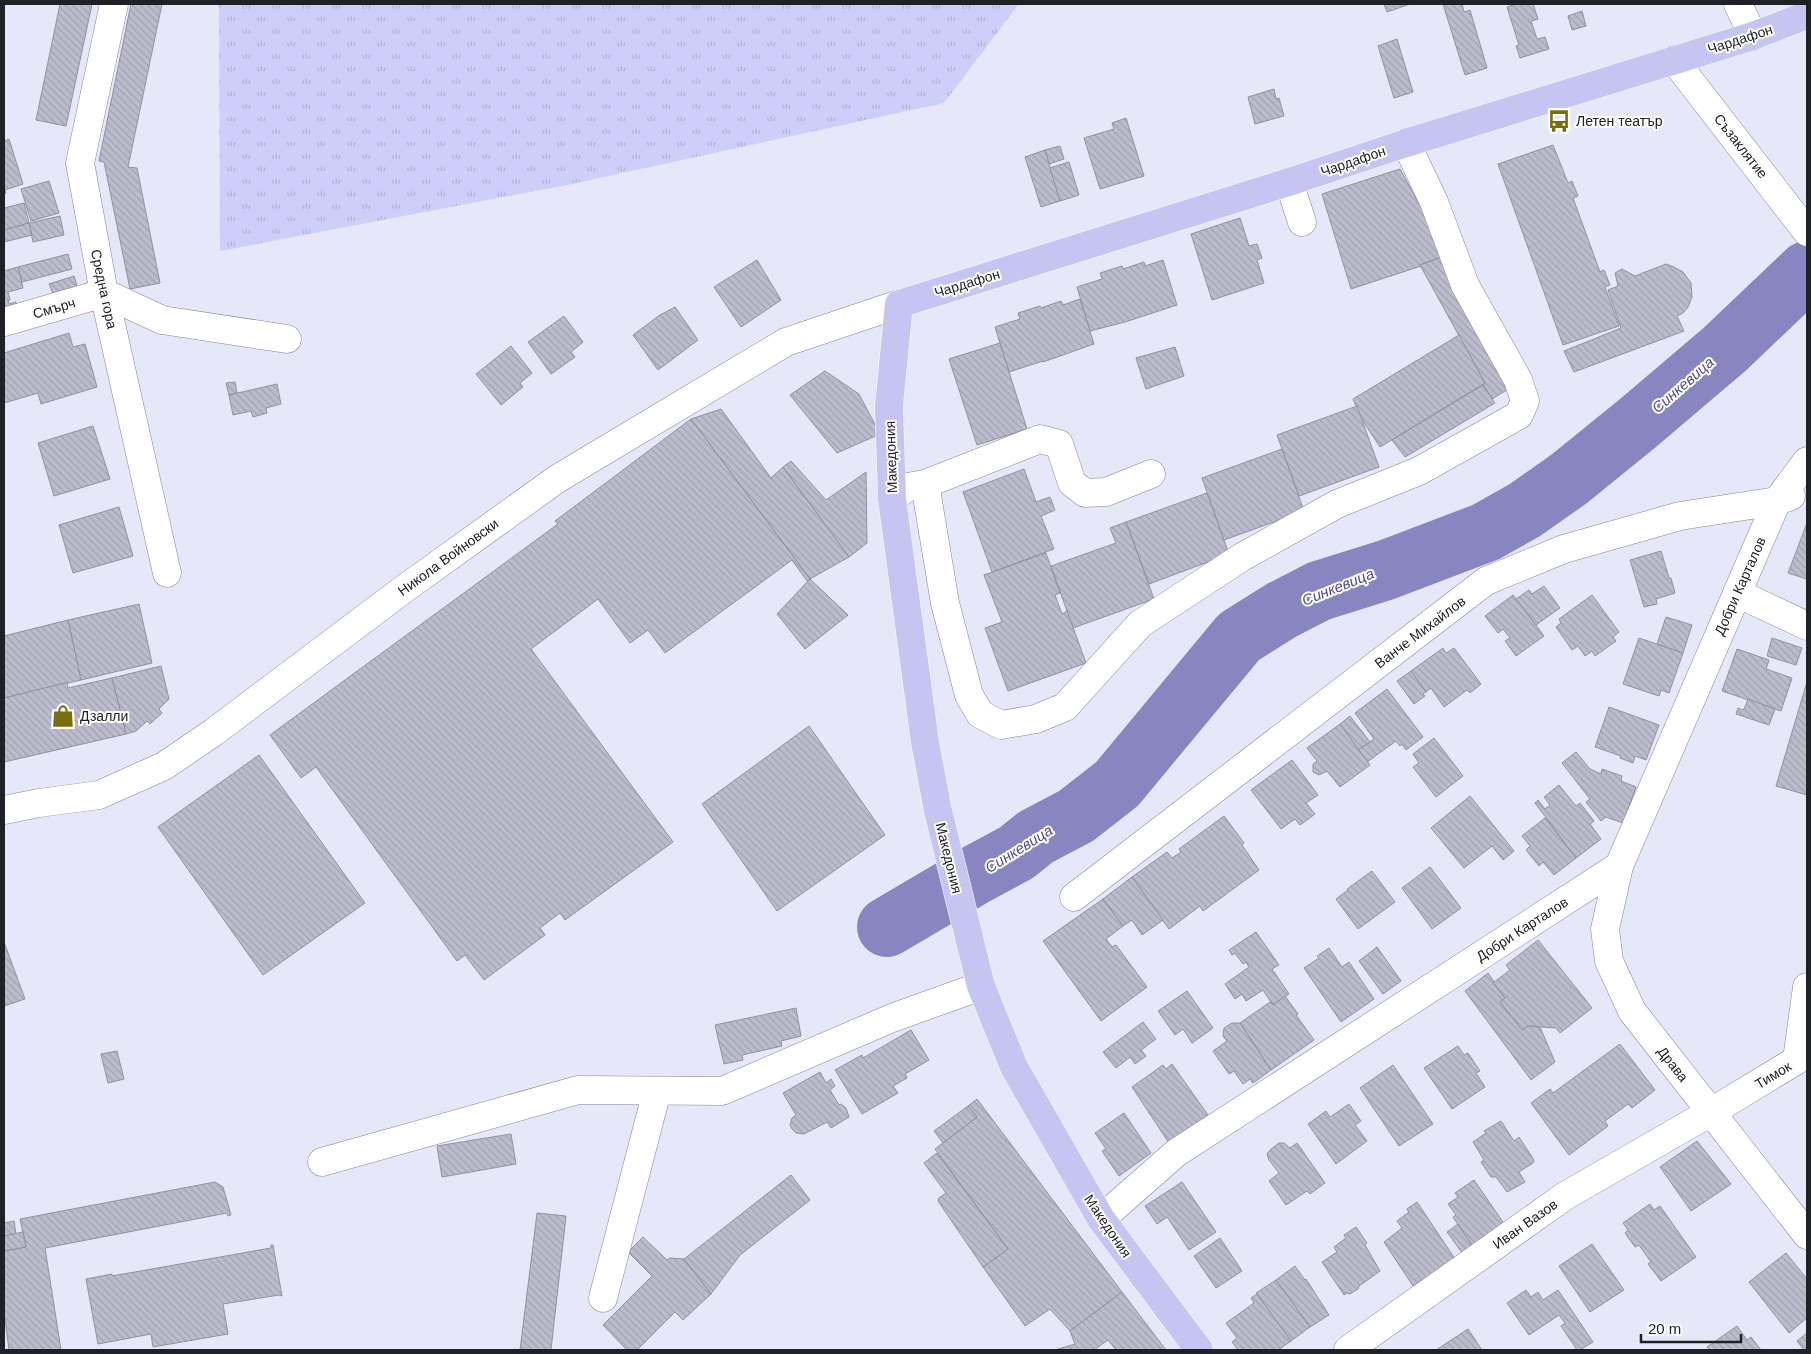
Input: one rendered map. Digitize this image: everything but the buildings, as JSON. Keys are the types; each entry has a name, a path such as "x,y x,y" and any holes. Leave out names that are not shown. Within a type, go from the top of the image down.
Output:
{"main road":[{"name":"Чардафон","path":"899,304 1289,182 1406,143 1753,36 1807,15"},
{"name":"Македония","path":"899,304 889,406 892,500 924,742 938,811 981,986 1014,1067 1101,1219 1199,1350"}],"street":[{"name":"Средна гора","path":"114,4 80,163 104,293 167,573"},
{"path":"1738,4 1753,36"},
{"name":"Съзаклятие","path":"1674,60 1807,232"},
{"path":"925,484 944,603 969,695 980,714 1001,724 1036,719 1065,707 1140,624 1242,557 1337,504 1419,471 1519,415 1525,401 1518,380 1465,285 1434,202 1406,143"},
{"path":"1289,182 1302,222"},
{"name":"Смърч","path":"4,322 104,293"},
{"path":"104,293 162,320 287,339"},
{"name":"Никола Войновски","path":"4,810 39,803 100,795 164,766 214,732 404,589 557,479 786,342 899,304"},
{"path":"892,500 907,487 925,484 1040,439 1059,444 1072,482 1085,493 1106,492 1151,474"},
{"path":"1777,501 1807,461"},
{"name":"Ванче Михайлов","path":"1074,897 1486,581 1564,549 1680,516 1777,501 1807,492"},
{"name":"Добри Карталов","path":"1101,1219 1176,1153 1619,866 1777,501"},
{"path":"1737,593 1807,626"},
{"name":"Драва","path":"1619,866 1605,929 1609,961 1632,1011 1807,1236"},
{"path":"322,1162 578,1090 722,1091 892,1018 981,986"},
{"name":"Тимок","path":"1711,1112 1802,1061 1807,987"},
{"path":"603,1298 657,1091"},
{"name":"Иван Вазов","path":"1348,1350 1565,1196 1711,1112"}],"green space":[{"path":"219,4 1019,4 944,103 567,185 220,251"}],"waterway":[{"name":"Синкевица","path":"887,927 1016,853 1036,837 1076,816 1117,784 1239,637 1282,610 1319,591 1386,570 1486,532 1525,510 1569,479 1638,423 1725,349 1807,271"}],"place":[{"name":"Летен театър","path":"1559,121"},
{"name":"Дзалли","path":"63,716"}]}
